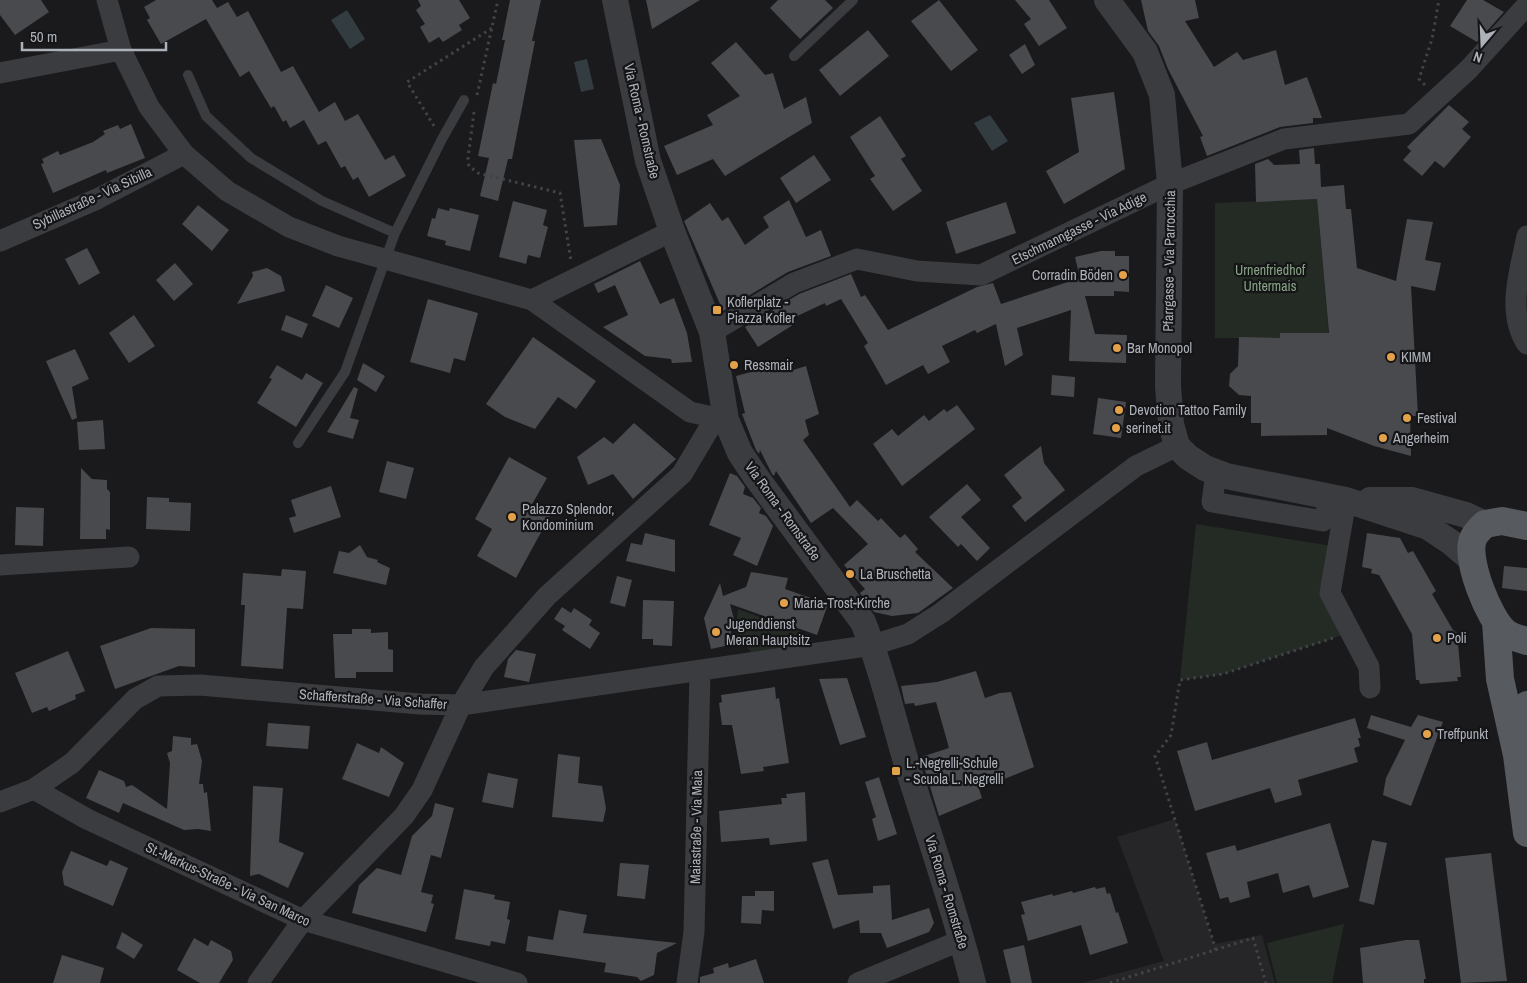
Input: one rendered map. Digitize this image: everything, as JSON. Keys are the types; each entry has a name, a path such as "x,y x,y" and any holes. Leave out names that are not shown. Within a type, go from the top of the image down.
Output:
{"main road":[{"path":"1527,526 1502,521 1485,524 1473,538 1472,560 1496,622 1500,679 1517,755 1527,833"},
{"path":"1496,622 1506,633 1527,641"},
{"path":"1517,755 1527,705"}],"street":[{"path":"107,0 122,50 150,107 184,154 227,191 289,227 338,246 532,300 690,412 721,419 682,474 547,596 484,666 462,704 422,790 404,816 303,920 258,983"},
{"name":"Via Roma - Romstraße","path":"615,0 648,162 672,231 712,332 721,419 756,478 855,608 872,645 962,940 973,983"},
{"name":"Pfarrgasse - Via Parrocchia","path":"1107,0 1145,52 1162,95 1170,184 1168,386 1171,424 1177,446"},
{"name":"Etschmanngasse - Via Adige","path":"712,332 794,283 857,259 917,272 981,275 1170,184 1284,139 1409,124 1470,69 1527,5"},
{"path":"0,73 122,50"},
{"name":"Sybillastraße - Via Sibilla","path":"0,241 97,199 184,154"},
{"path":"532,300 672,231"},
{"path":"1527,236 1517,284 1515,309 1521,335 1527,344"},
{"path":"1177,446 1188,457 1216,473 1339,499 1428,527 1452,543 1472,560"},
{"name":"Schafferstraße - Via Schaffer","path":"0,802 34,789 72,763 135,699 158,686 200,685 420,704 462,704 872,645 908,634 941,613 1136,466 1177,446"},
{"path":"1339,499 1412,500 1466,515 1485,524"},
{"path":"1339,499 1330,593 1369,667 1370,688"},
{"path":"0,565 129,557"},
{"name":"Maiastraße - Via Maia","path":"687,983 694,932 700,671"},
{"name":"St.-Markus-Straße - Via San Marco","path":"34,789 87,819 303,920 516,983"},
{"path":"858,983 962,940"}],"lane":[{"path":"794,56 853,0"},
{"path":"188,75 206,116 251,158 322,201 395,233"},
{"path":"298,443 345,372 395,233 442,139 464,100"}],"path":[{"path":"498,0 474,105 475,118 468,158 469,166 478,173 560,193 574,279"},
{"path":"1438,97 1418,79 1432,39 1439,0"},
{"path":"442,139 407,82 492,28"},
{"path":"464,100 474,105"},
{"path":"1216,950 1155,756 1171,735 1180,680 1223,674 1334,638"},
{"path":"1110,983 1253,938 1266,983"}],"shaded area":[{"path":"347,10 365,39 350,49 331,20"},
{"path":"587,59 594,89 581,92 574,62"},
{"path":"990,115 1008,141 992,151 974,123"},
{"path":"1175,819 1214,944 1262,935 1275,983 1082,983 1164,961 1117,837"}],"green space":[{"name":"Urnenfriedhof Untermais","path":"1317,199 1329,337 1307,333 1281,333 1280,342 1272,338 1215,338 1215,203"},
{"path":"1196,524 1332,546 1343,635 1223,674 1180,680"},
{"path":"738,609 812,636 810,645 753,654 735,632"},
{"path":"1344,924 1332,983 1277,983 1267,943"}],"building":[{"path":"0,0 41,0 49,12 15,35 0,15"},
{"path":"156,0 212,0 217,8 228,2 237,17 248,11 281,72 293,66 319,112 335,102 345,121 358,114 385,160 394,155 406,176 369,197 358,177 353,180 345,166 341,168 326,141 318,145 304,120 290,128 286,120 283,122 274,106 271,108 249,71 240,77 206,19 161,44 147,20 150,18 144,7"},
{"path":"418,0 459,0 470,18 459,25 462,30 443,42 439,37 429,43 420,27 425,24 416,10 421,6"},
{"path":"510,0 541,0 512,159 508,159 498,201 480,196 489,158 478,156 493,83 496,84 505,40 502,40"},
{"path":"646,0 700,0 652,29"},
{"path":"778,0 825,0 833,8 800,39 770,8"},
{"path":"939,0 978,50 951,71 911,21"},
{"path":"1015,0 1049,0 1067,28 1039,46 1024,24 1031,19"},
{"path":"1141,0 1195,0 1199,18 1185,21 1214,67 1237,52 1243,60 1276,50 1285,85 1307,77 1322,118 1313,118 1313,123 1280,127 1207,156 1200,137 1203,136 1168,69 1159,46 1148,31"},
{"path":"1467,0 1483,0 1504,12 1477,42 1450,26"},
{"path":"868,30 889,56 840,96 819,70"},
{"path":"736,42 765,75 773,73 784,109 806,97 812,123 725,176 713,159 677,175 664,146 713,125 707,115 740,96 711,63"},
{"path":"1025,44 1035,65 1022,74 1009,55"},
{"path":"1114,92 1125,169 1064,204 1046,171 1079,152 1071,98"},
{"path":"1449,105 1469,122 1462,129 1471,137 1444,168 1435,161 1422,176 1403,160 1411,151 1407,147"},
{"path":"880,116 906,156 901,159 922,191 893,211 870,179 875,176 850,137"},
{"path":"131,124 145,158 107,173 106,170 53,193 41,164 44,163 42,159 58,151 60,155 93,142 105,134 103,131 118,125 120,129"},
{"path":"601,139 620,185 617,225 584,227 574,140"},
{"path":"1314,148 1315,164 1320,164 1321,187 1344,185 1346,209 1351,209 1357,268 1396,281 1407,219 1433,222 1425,260 1441,263 1435,291 1411,286 1418,416 1410,416 1411,456 1374,446 1327,428 1327,435 1261,436 1261,423 1251,423 1251,396 1239,395 1229,386 1230,374 1238,366 1239,337 1280,338 1280,333 1329,333 1317,199 1256,202 1255,164 1268,159 1274,165 1300,164 1299,150"},
{"path":"814,155 831,180 796,203 780,178"},
{"path":"789,200 806,237 821,230 831,256 788,272 723,311 684,221 710,203 722,221 728,217 745,245 769,227 763,217"},
{"path":"513,201 547,210 543,225 548,227 540,258 528,255 526,264 499,257"},
{"path":"1006,202 1016,233 956,254 946,222"},
{"path":"198,205 229,230 212,251 182,224"},
{"path":"438,208 449,211 450,208 479,215 470,251 445,245 446,241 427,236 432,218 435,219"},
{"path":"87,248 100,273 79,285 65,259"},
{"path":"1101,251 1115,251 1115,256 1129,256 1129,292 1114,291 1114,296 1085,296 1095,334 1127,335 1126,363 1069,361 1071,310 1017,328 1023,355 1005,366 996,324 977,333 975,330 942,346 950,362 928,374 923,365 886,385 864,346 868,343 841,299 826,306 825,303 793,318 796,323 758,347 745,327 799,294 851,274 861,297 865,295 888,330 977,287 993,283 1001,304 1080,278 1075,257"},
{"path":"640,261 660,304 674,298 687,333 692,362 672,363 671,359 645,356 603,327 628,315 615,285 598,293 594,284"},
{"path":"175,263 193,284 174,301 156,280"},
{"path":"267,268 281,276 285,291 237,304 253,276 252,272"},
{"path":"326,285 353,298 339,328 312,316"},
{"path":"428,299 478,313 465,361 454,358 450,373 410,362"},
{"path":"134,315 155,346 129,363 109,333"},
{"path":"286,315 308,324 302,338 281,330"},
{"path":"533,337 596,381 576,409 558,397 535,429 505,417 486,404"},
{"path":"75,349 89,379 72,387 77,418 72,420 46,361"},
{"path":"363,363 385,376 376,392 357,380"},
{"path":"785,363 787,372 806,366 819,414 805,420 809,435 803,440 850,507 857,500 878,521 881,518 900,538 905,534 918,549 915,552 953,588 918,613 892,616 874,612 860,593 865,589 844,565 868,544 833,508 811,523 776,471 774,476 760,450 759,454 756,450 742,414 745,413 736,376"},
{"path":"277,365 302,380 306,373 323,383 296,427 257,403 272,379 269,378"},
{"path":"1052,375 1075,377 1074,397 1051,395"},
{"path":"354,387 358,389 350,418 359,420 353,439 327,432"},
{"path":"1098,398 1126,402 1121,438 1093,434"},
{"path":"957,405 975,429 902,486 873,444 892,429 898,436 924,415 929,421 944,409 947,412"},
{"path":"103,420 105,449 79,450 77,422"},
{"path":"634,423 676,459 633,499 613,474 588,485 577,457 604,437 613,444"},
{"path":"1041,446 1044,463 1065,490 1025,522 1012,506 1022,498 1004,475"},
{"name":"Palazzo Splendor, Kondominium","path":"509,457 547,478 531,506 550,516 516,578 477,556 492,529 475,519"},
{"path":"387,461 414,468 406,499 379,492"},
{"path":"81,468 92,479 107,480 107,489 110,492 110,530 106,529 106,539 80,539"},
{"path":"730,473 737,476 745,487 743,494 753,498 761,508 759,513 766,516 773,526 757,566 733,555 741,538 709,525"},
{"path":"967,484 981,500 961,517 990,548 977,561 961,544 958,547 929,517"},
{"path":"331,486 341,517 294,533 289,518 296,516 291,500"},
{"path":"147,497 169,498 169,502 191,503 190,531 146,529"},
{"path":"16,507 44,508 43,546 15,545"},
{"path":"645,533 675,540 675,572 626,561 631,543 642,545"},
{"path":"1367,533 1400,538 1408,553 1413,551 1436,591 1432,594 1453,630 1457,633 1461,677 1457,677 1458,681 1420,684 1419,680 1416,680 1412,634 1379,575 1371,573 1372,569 1362,567"},
{"path":"360,545 367,557 378,560 377,562 390,568 386,585 333,573 339,551 349,553"},
{"path":"1504,566 1527,568 1527,591 1502,588"},
{"path":"282,569 306,571 303,609 287,608 283,669 241,666 245,605 241,605 243,573 281,576"},
{"name":"Maria-Trost-Kirche","path":"751,572 788,578 785,589 828,604 817,635 730,604 734,619 728,620 734,644 711,649 704,618 720,583 723,596 746,587"},
{"path":"617,576 632,580 625,607 610,603"},
{"path":"643,600 674,601 672,646 653,645 653,639 642,639"},
{"path":"562,607 571,613 574,608 592,620 589,625 600,633 590,649 562,630 565,626 554,619"},
{"path":"151,628 195,629 195,667 179,666 115,689 100,646"},
{"path":"352,629 371,629 371,633 388,632 388,649 393,650 393,672 356,672 356,678 335,678 333,634 352,634"},
{"path":"516,650 536,654 529,682 504,677 508,659"},
{"path":"68,651 85,691 75,695 76,699 49,711 47,707 32,713 15,673"},
{"path":"976,671 985,698 1011,692 1034,767 979,789 982,798 939,816 921,757 949,748 936,702 915,706 914,703 905,704 901,686 937,682"},
{"path":"847,678 866,737 840,745 819,679"},
{"path":"775,687 776,699 779,698 789,763 763,767 764,771 741,774 732,725 722,725 719,703 722,702 721,695"},
{"path":"1371,715 1411,727 1418,715 1443,722 1411,806 1383,795 1386,778 1405,740 1367,728"},
{"path":"1355,718 1361,738 1358,738 1360,746 1354,748 1358,762 1298,780 1302,795 1275,803 1270,788 1195,811 1177,751 1207,742 1212,760"},
{"path":"268,723 310,726 308,749 266,746"},
{"path":"173,736 191,738 191,745 197,744 202,761 199,784 203,784 204,793 207,792 211,831 198,829 184,830 123,803 119,813 86,798 99,770 124,781 126,787 132,785 167,809 170,763 167,753 172,751"},
{"path":"357,743 379,753 381,747 404,763 389,797 342,779"},
{"path":"558,754 580,757 578,783 602,786 606,808 603,822 552,817"},
{"path":"488,773 518,779 513,808 482,802"},
{"path":"879,777 897,834 878,841 872,819 876,817 865,782"},
{"path":"253,786 283,788 279,842 304,853 288,888 259,874 250,876"},
{"path":"805,792 807,841 770,845 769,838 721,842 719,811 782,804 781,798 787,798 786,794"},
{"path":"435,803 454,808 441,858 431,855 421,892 433,895 431,903 434,904 426,932 352,913 359,885 377,868 401,875 412,836 432,816"},
{"path":"1330,823 1349,887 1313,898 1309,885 1283,893 1278,873 1247,882 1250,897 1230,903 1228,897 1220,899 1206,853 1235,845 1237,851"},
{"path":"1372,840 1387,843 1374,905 1359,901"},
{"path":"71,851 107,866 110,860 128,868 113,906 64,885 62,872"},
{"path":"1491,853 1507,981 1461,983 1445,858"},
{"path":"828,859 838,895 873,893 873,886 890,885 892,920 929,908 934,923 929,932 887,948 881,933 860,933 859,920 833,929 812,863"},
{"path":"620,863 649,865 645,899 617,896"},
{"path":"1095,887 1096,889 1105,887 1107,894 1110,893 1128,943 1090,955 1081,925 1028,941 1021,915 1025,914 1021,902 1052,894 1053,896 1072,891 1073,893"},
{"path":"464,889 495,895 494,899 510,902 507,919 510,920 505,944 491,941 490,946 455,939"},
{"path":"755,891 774,891 774,911 762,910 761,924 741,923 742,896 755,896"},
{"path":"559,910 587,915 583,933 677,943 657,953 654,975 641,981 637,977 604,972 606,963 526,951 528,936 553,940"},
{"path":"122,932 143,945 134,959 116,948"},
{"path":"194,938 208,946 211,940 231,951 233,960 219,983 200,983 177,970"},
{"path":"1406,940 1419,940 1426,979 1424,979 1424,983 1363,983 1360,948"},
{"path":"1024,945 1032,983 1011,983 1003,950"},
{"path":"62,955 104,968 100,983 53,983"},
{"path":"756,959 764,983 700,983 700,977 714,973 713,968 728,963 729,968"}],"place":[{"name":"Corradin Böden","path":"1123,275"},
{"name":"Koflerplatz - Piazza Kofler","path":"717,310"},
{"name":"Bar Monopol","path":"1117,348"},
{"name":"KIMM","path":"1391,357"},
{"name":"Ressmair","path":"734,365"},
{"name":"Devotion Tattoo Family","path":"1119,410"},
{"name":"Festival","path":"1407,418"},
{"name":"serinet.it","path":"1116,428"},
{"name":"Angerheim","path":"1383,438"},
{"name":"Palazzo Splendor, Kondominium","path":"512,517"},
{"name":"La Bruschetta","path":"850,574"},
{"name":"Maria-Trost-Kirche","path":"784,603"},
{"name":"Jugenddienst Meran Hauptsitz","path":"716,632"},
{"name":"Poli","path":"1437,638"},
{"name":"Treffpunkt","path":"1427,734"},
{"name":"L.-Negrelli-Schule - Scuola L. Negrelli","path":"896,771"}]}
